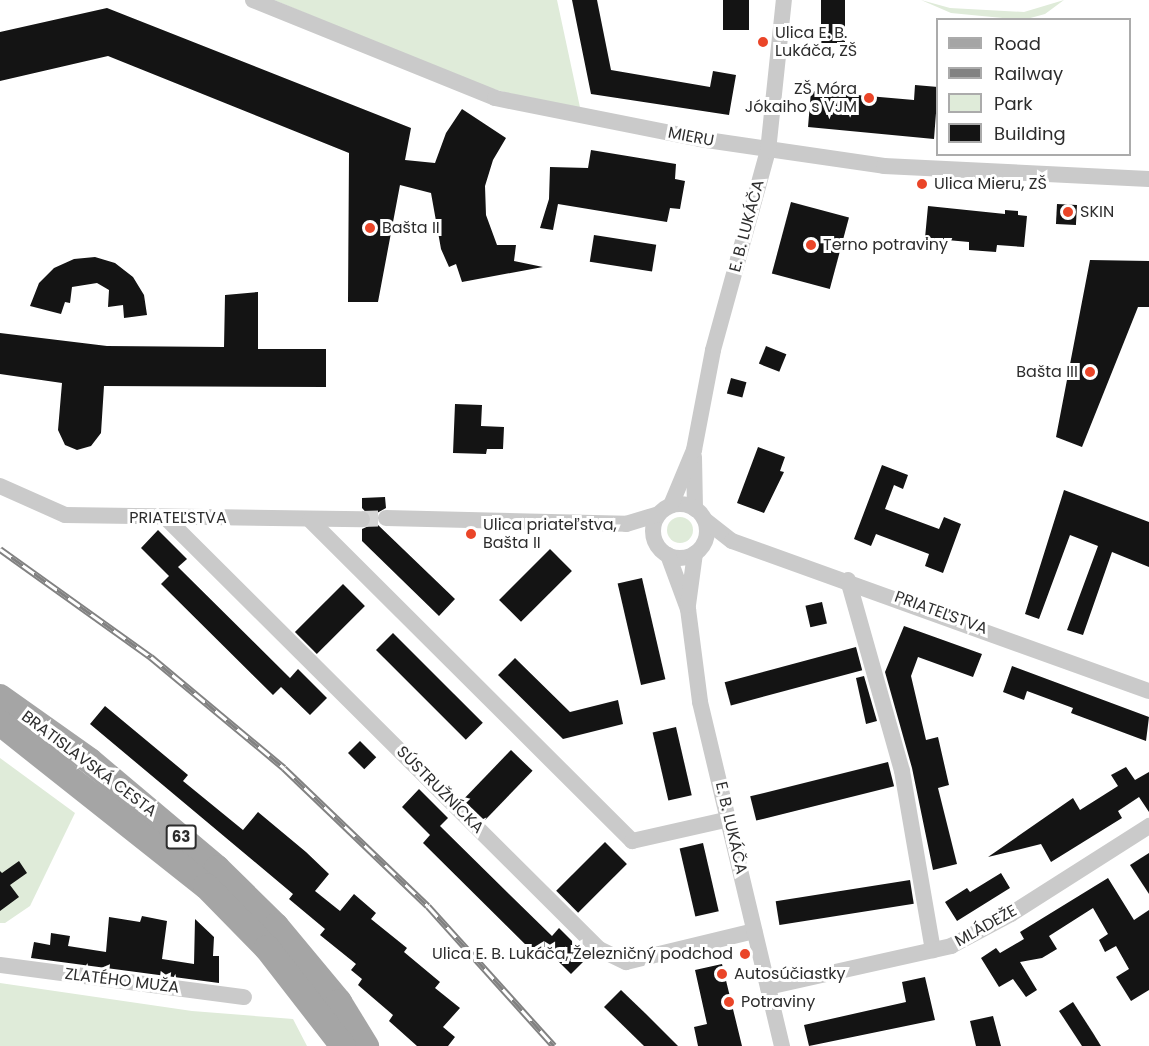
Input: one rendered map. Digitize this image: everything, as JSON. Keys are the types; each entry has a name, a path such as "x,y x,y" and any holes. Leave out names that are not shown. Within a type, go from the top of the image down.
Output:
{"main road":[{"name":"BRATISLAVSKÁ CESTA","path":"0,698 90,761 217,868 276,926 339,1002 366,1046"},
{"name":"BRATISLAVSKÁ CESTA","path":"0,723 206,886 267,948 343,1046"}],"street":[{"name":"MIERU","path":"253,0 495,98 768,151 884,166 1149,179"},
{"name":"E. B. LUKÁČA","path":"665,509 694,450 713,350 768,151 784,0"},
{"name":"E. B. LUKÁČA","path":"694,450 700,514"},
{"name":"PRIATEĽSTVA","path":"0,486 65,515 362,519"},
{"path":"655,543 652,530 665,509"},
{"path":"386,518 626,524 665,509 700,514 707,534 697,552"},
{"name":"PRIATEĽSTVA","path":"700,514 732,541 848,580 1149,691"},
{"name":"SÚSTRUŽNÍCKA","path":"165,517 599,949 626,962 754,931"},
{"path":"310,520 632,841 730,819"},
{"path":"626,524 655,543 668,555 683,558 732,541"},
{"name":"E. B. LUKÁČA","path":"688,609 697,552"},
{"name":"E. B. LUKÁČA","path":"668,555 688,609 700,702 730,819 782,1046"},
{"path":"848,580 902,771 933,950"},
{"name":"MLÁDEŽE","path":"768,987 951,946 1011,914 1149,826"},
{"name":"ZLATÉHO MUŽA","path":"0,965 244,997"}],"green space":[{"path":"274,0 557,0 581,112 478,85"},
{"path":"921,0 950,8 1024,12 1064,0 1045,14 1030,18 951,13"},
{"path":"680,517 689,521 693,530 689,539 680,543 671,539 667,530 671,521"},
{"path":"0,758 75,813 30,906 5,923 0,923"},
{"path":"0,983 192,1011 293,1019 307,1046 0,1046"}],"building":[{"path":"572,0 597,0 611,70 710,87 713,71 736,75 729,115 591,94"},
{"path":"723,0 749,0 749,30 723,30"},
{"path":"821,0 845,0 845,43 821,43"},
{"name":"Bašta II","path":"107,8 411,128 405,160 435,163 446,133 462,109 506,138 493,160 485,186 486,215 497,245 516,245 514,261 543,267 462,282 456,264 449,267 441,249 431,193 400,185 378,302 348,302 349,153 108,56 0,81 0,32"},
{"path":"915,85 936,87 934,139 808,127 811,91 914,100"},
{"path":"591,150 676,164 675,179 685,181 680,209 670,208 667,222 558,204 553,230 540,228 549,199 550,167 588,168"},
{"name":"Terno potraviny","path":"791,202 849,218 830,289 772,273"},
{"path":"1057,204 1077,205 1076,225 1056,224"},
{"path":"928,206 1005,214 1005,210 1018,211 1018,215 1027,216 1024,247 997,245 996,252 969,250 969,242 925,238"},
{"path":"594,235 656,245 652,272 590,262"},
{"path":"95,257 115,263 133,277 144,295 147,315 124,318 123,305 108,307 109,290 97,283 72,287 70,303 65,302 61,314 30,306 39,283 54,268 74,259"},
{"name":"Bašta III","path":"1090,260 1149,261 1149,307 1138,307 1082,447 1056,437"},
{"path":"258,292 258,349 326,349 326,387 104,386 101,433 91,446 77,450 65,445 58,430 62,383 0,374 0,333 107,346 224,347 225,295"},
{"path":"766,346 786,354 779,372 759,364"},
{"path":"731,378 746,382 742,398 727,393"},
{"path":"455,404 482,405 481,426 504,427 503,449 487,449 486,454 453,453"},
{"path":"758,447 785,457 780,471 784,472 764,513 737,503"},
{"path":"882,465 908,475 903,489 894,485 885,509 939,529 944,517 961,524 943,573 925,566 929,554 876,534 871,546 854,539"},
{"path":"1064,490 1149,522 1149,567 1112,552 1083,635 1067,630 1098,546 1070,535 1039,619 1025,614"},
{"path":"385,497 386,508 377,513 377,524 455,599 439,616 362,541 362,529 371,525 372,519 362,508 362,498"},
{"path":"158,530 187,559 178,567 290,678 298,669 327,698 310,715 281,687 273,695 161,584 169,576 141,548"},
{"path":"550,549 572,571 521,622 499,600"},
{"path":"642,578 665,679 641,685 618,584"},
{"path":"343,584 365,606 317,654 295,632"},
{"path":"822,602 827,623 810,627 805,606"},
{"path":"904,626 982,654 973,677 918,657 911,676 926,740 938,737 949,785 938,788 957,864 933,870 912,768 885,672"},
{"path":"393,633 483,723 466,740 376,650"},
{"path":"856,647 862,670 731,705 725,682"},
{"path":"515,658 570,712 618,700 623,724 563,739 498,675"},
{"path":"1012,666 1149,717 1146,741 1071,713 1073,708 1027,691 1024,700 1003,692"},
{"path":"864,676 877,721 866,724 856,678"},
{"path":"105,706 188,775 183,781 243,830 258,812 306,852 329,874 315,891 340,911 354,894 376,913 371,919 407,948 404,952 440,982 435,988 460,1008 443,1027 455,1037 448,1046 417,1046 389,1021 393,1015 358,985 362,979 351,970 356,964 320,935 325,929 289,899 293,894 90,724"},
{"path":"676,727 692,795 668,801 653,732"},
{"path":"360,741 376,757 364,769 348,753"},
{"path":"511,750 533,771 485,820 463,800"},
{"path":"888,762 894,786 756,821 750,796"},
{"path":"1126,767 1135,780 1149,772 1149,812 1139,797 1118,811 1122,818 1051,862 1041,844 988,857 1073,798 1080,810 1118,786 1111,775"},
{"path":"419,789 448,818 440,826 552,936 559,928 588,957 571,974 543,946 535,954 423,843 430,835 402,807"},
{"path":"605,842 627,864 578,913 556,891"},
{"path":"703,843 719,911 695,917 680,848"},
{"path":"1149,853 1149,894 1130,865"},
{"path":"19,861 27,873 10,885 19,897 0,911 0,871 2,873"},
{"path":"1001,873 1010,888 957,921 945,902 967,888 970,892"},
{"path":"1108,878 1134,920 1149,910 1149,990 1131,1001 1116,977 1129,969 1116,946 1105,952 1099,940 1108,934 1093,908 1049,936 1057,949 1042,958 1020,962 1037,990 1026,997 1013,979 999,987 981,958 996,948 1000,953 1024,939 1020,932"},
{"path":"910,880 914,904 779,925 776,901"},
{"path":"142,916 167,921 162,959 194,964 195,919 214,937 213,956 219,956 219,983 31,958 34,942 50,945 51,933 70,936 68,946 106,952 109,917 140,922"},
{"path":"722,964 742,1046 698,1046 694,1027 707,1024 695,970"},
{"path":"925,977 935,1020 809,1046 804,1025 906,1002 902,982"},
{"path":"621,990 678,1046 644,1046 604,1007"},
{"path":"1073,1002 1101,1046 1082,1046 1059,1011"},
{"path":"993,1016 1001,1046 976,1046 970,1021"}],"tunnel":[{"path":"362,519 386,518"}],"railway":[{"path":"0,549 151,657 284,768 428,906 554,1046"}],"place":[{"name":"Ulica E. B. Lukáča, ZŠ","path":"763,42"},
{"name":"ZŠ Móra Jókaiho s VJM","path":"869,98"},
{"name":"Ulica Mieru, ZŠ","path":"922,184"},
{"name":"SKIN","path":"1068,212"},
{"name":"Bašta II","path":"370,228"},
{"name":"Terno potraviny","path":"811,245"},
{"name":"Bašta III","path":"1090,372"},
{"name":"Ulica priateľstva, Bašta II","path":"471,534"},
{"name":"Ulica E. B. Lukáča, Železničný podchod","path":"745,954"},
{"name":"Autosúčiastky","path":"722,974"},
{"name":"Potraviny","path":"729,1002"}]}
